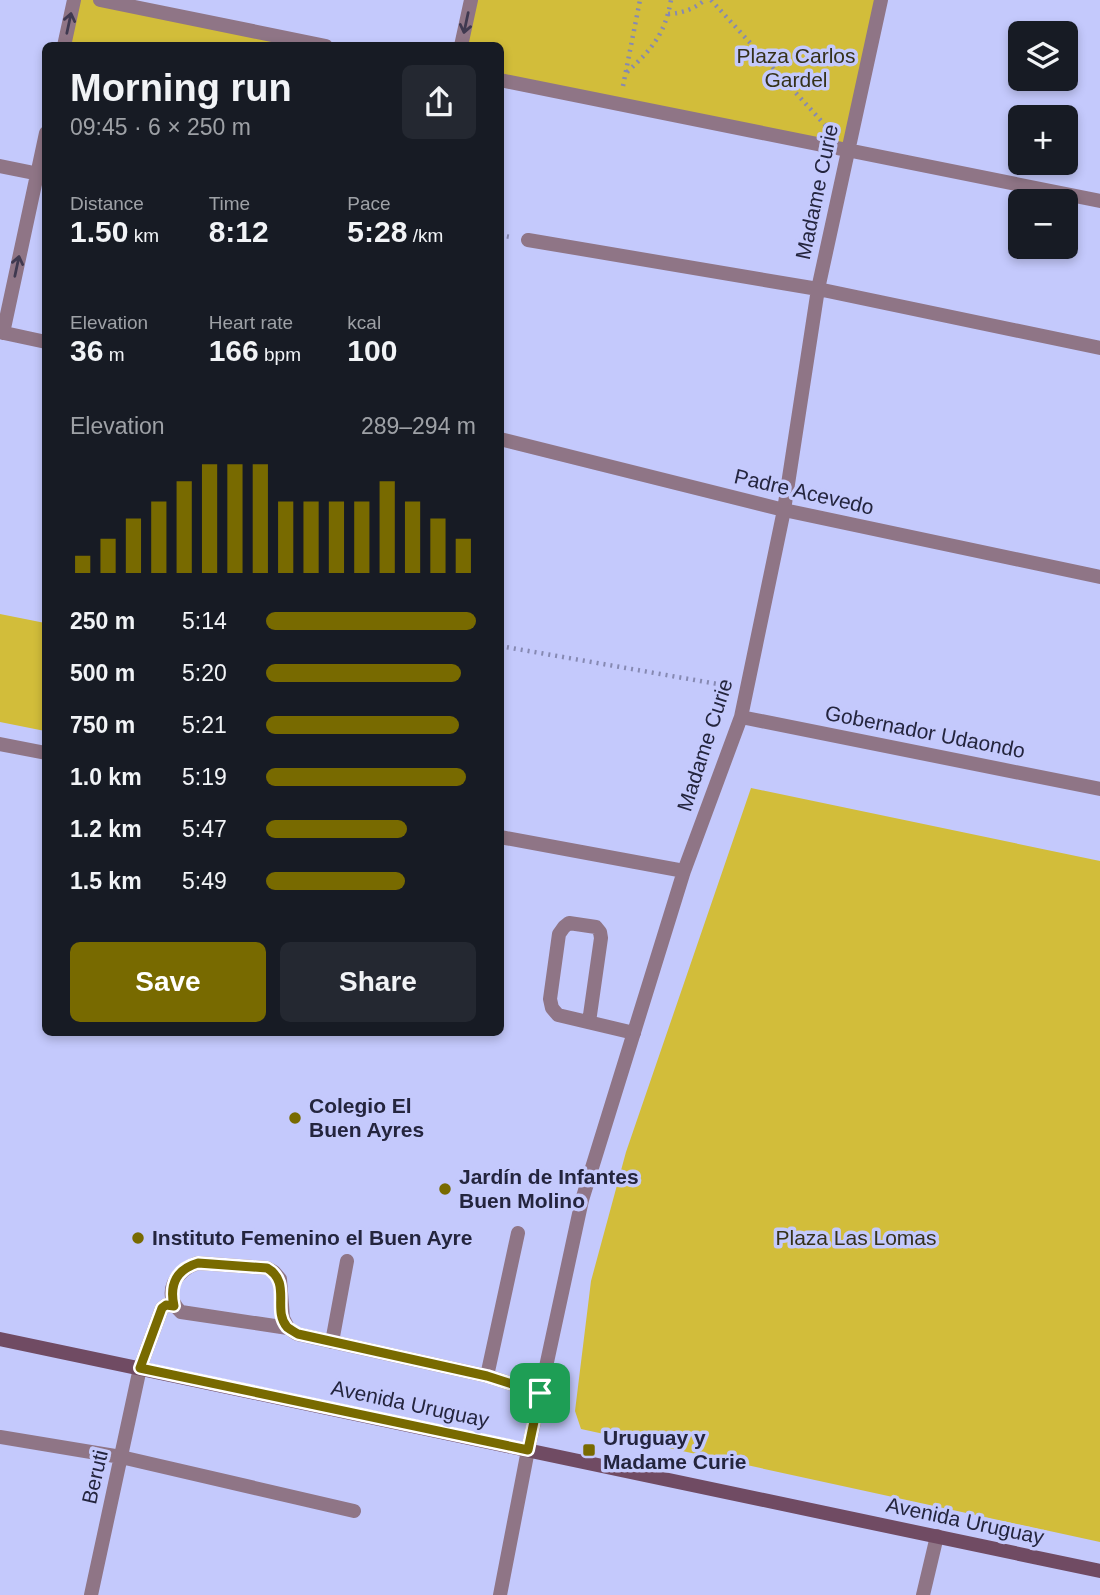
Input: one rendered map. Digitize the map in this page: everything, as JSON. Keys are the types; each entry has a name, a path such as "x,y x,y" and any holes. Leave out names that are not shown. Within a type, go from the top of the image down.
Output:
{"main road":[{"name":"Avenida Uruguay","path":"0,1339 1100,1571"}],"street":[{"path":"65,42 74,0"},
{"path":"100,0 307,42"},
{"path":"462,42 471,0"},
{"name":"Madame Curie","path":"500,1595 582,1200 684,871 741,717 784,510 818,289 881,0"},
{"path":"504,81 1100,201"},
{"path":"0,166 41,174 1,333 42,341"},
{"path":"528,240 818,289 1100,348"},
{"name":"Padre Acevedo","path":"504,440 784,510 1100,577"},
{"name":"Gobernador Udaondo","path":"741,717 1100,789"},
{"path":"0,744 42,752"},
{"path":"504,838 684,871"},
{"path":"589,1022 600,932 596,927 569,923 559,934 550,999 552,1008 558,1015 634,1033"},
{"path":"487,1376 518,1233"},
{"path":"332,1342 347,1261"},
{"path":"288,1328 283,1318 279,1279 267,1268 198,1263 188,1266 177,1276 171,1295 174,1306 181,1312 288,1328 298,1334 487,1376 540,1393"},
{"name":"Beruti","path":"91,1595 140,1368 162,1308 166,1305 174,1306"},
{"path":"0,1437 121,1457 354,1511"},
{"path":"923,1595 937,1536"}],"path":[{"path":"620,104 640,0"},
{"path":"626,74 660,37 671,0"},
{"path":"668,14 695,8 705,0"},
{"path":"711,0 848,150"},
{"path":"504,647 747,690"}],"green space":[{"path":"74,0 100,0 306,42 65,42"},
{"name":"Plaza Carlos Gardel","path":"471,0 881,0 848,150 504,81 504,42 462,42"},
{"path":"0,614 42,622 42,730 0,722"},
{"name":"Plaza Las Lomas","path":"751,788 1100,861 1100,1542 581,1429 575,1411 591,1281 626,1152"}],"place":[{"name":"Colegio El Buen Ayres","path":"295,1118"},
{"name":"Jardín de Infantes Buen Molino","path":"445,1189"},
{"name":"Instituto Femenino el Buen Ayre","path":"138,1238"},
{"name":"Uruguay y Madame Curie","path":"589,1450"}],"route":[{"path":"198,1263 267,1268 274,1272 279,1279 283,1318 288,1328 298,1334 487,1376 540,1393 528,1450 140,1368 162,1308 166,1305 174,1306 171,1295 177,1276 183,1269 198,1263"}]}
